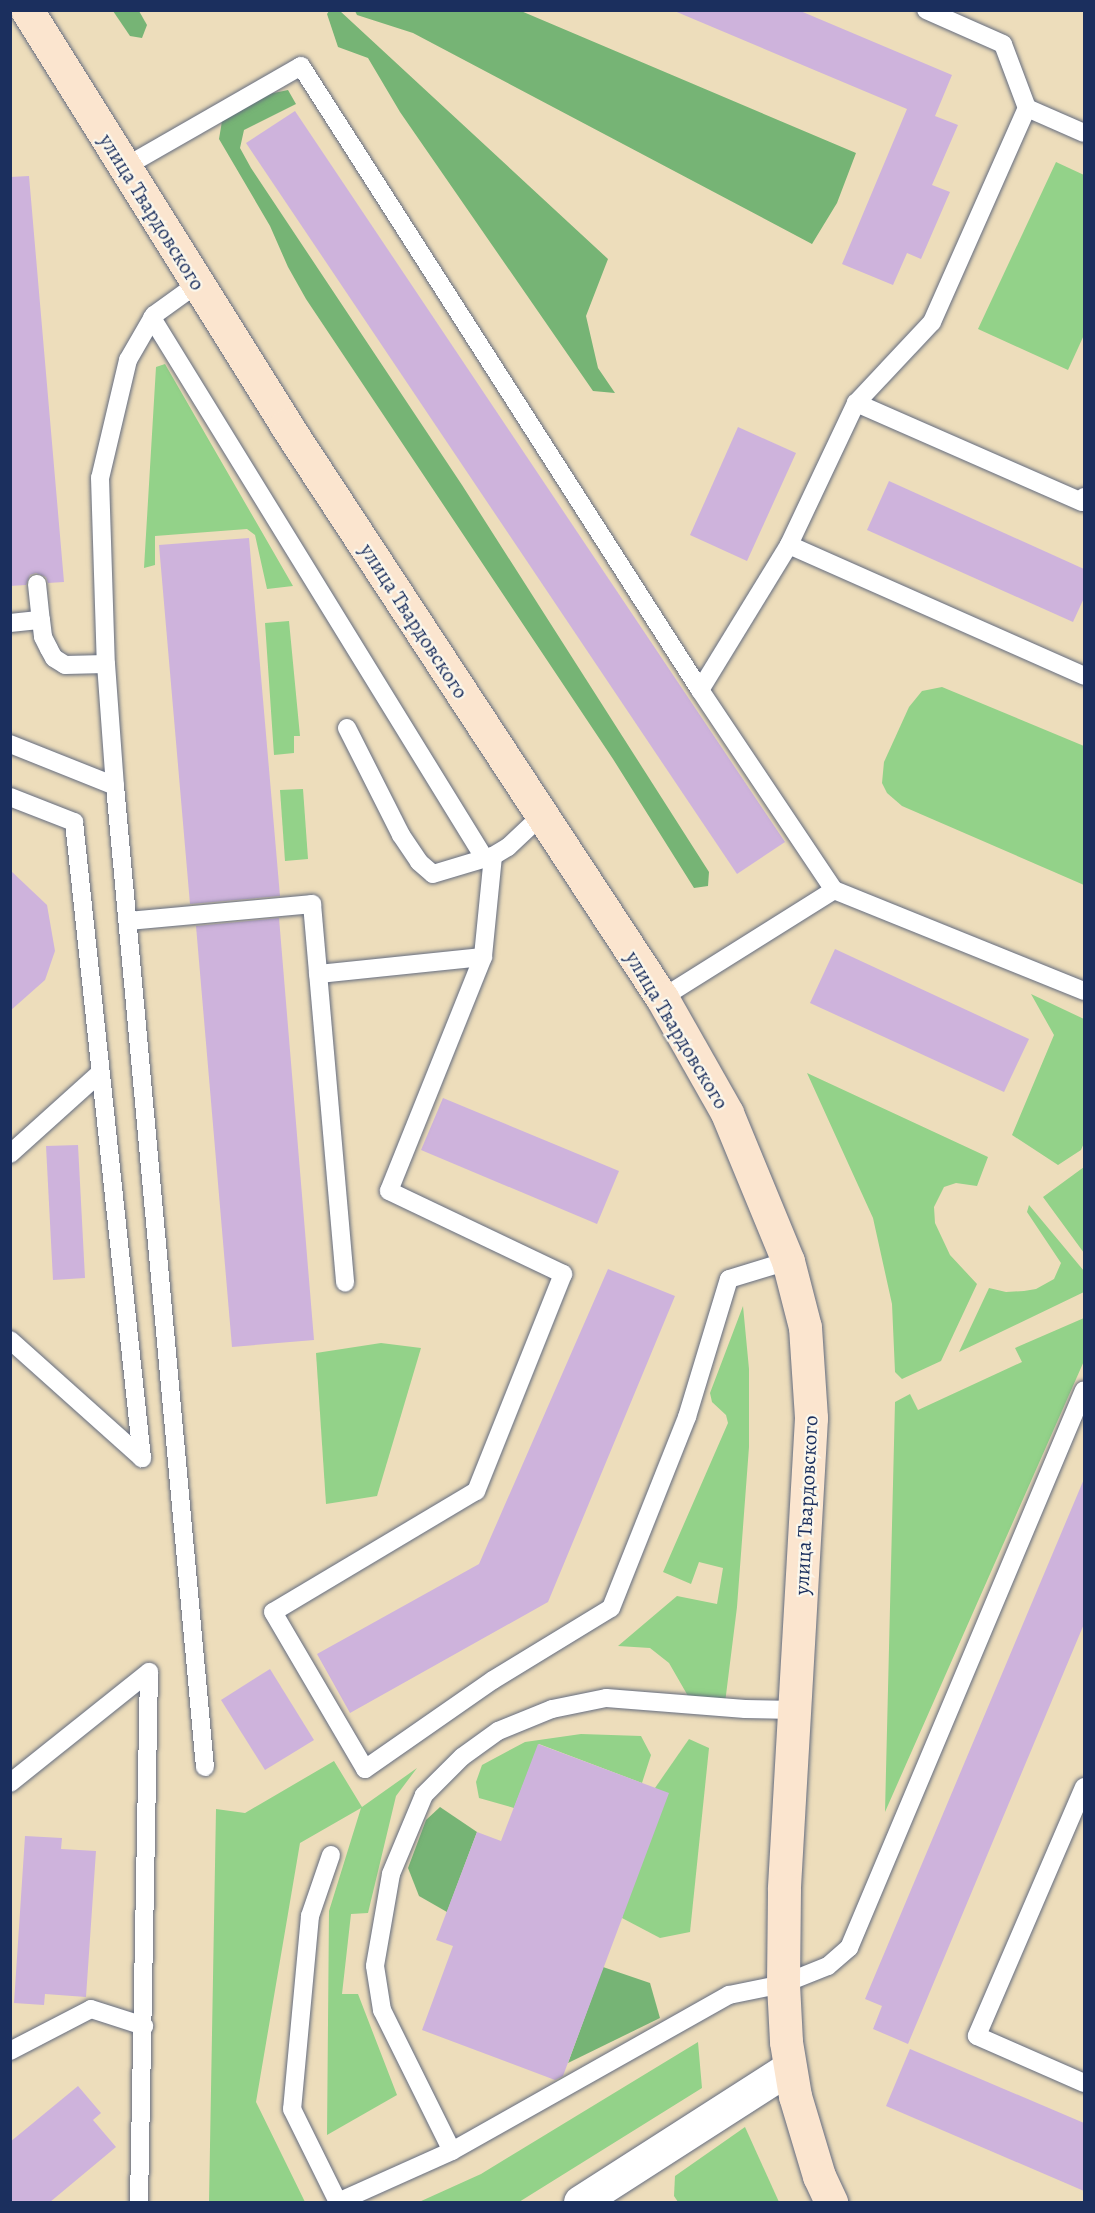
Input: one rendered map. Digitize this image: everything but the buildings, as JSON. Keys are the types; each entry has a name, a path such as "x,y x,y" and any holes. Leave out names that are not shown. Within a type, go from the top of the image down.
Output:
{"main road":[{"name":"улица Твардовского","path":"27,10 197,284 662,998 727,1113 788,1262 805,1327 811,1418 784,1889 783,1984 789,2068 804,2128 831,2202"}],"street":[{"path":"580,2202 789,2068"}],"lane":[{"path":"700,690 789,545 856,403 932,322 1027,108 1003,44 926,10"},
{"path":"123,168 301,66 700,690 834,890 1084,991"},
{"path":"1027,108 1084,133"},
{"path":"197,284 152,318 128,360 100,478 106,663 115,786 205,1767"},
{"path":"152,318 489,858 483,957 389,1191 563,1274 476,1491 273,1612 365,1769 493,1680 611,1608 687,1417 729,1279 788,1262"},
{"path":"856,403 1082,502 1084,497"},
{"path":"789,545 1084,676"},
{"path":"37,584 43,637 54,658 65,665 106,663"},
{"path":"10,623 41,620"},
{"path":"346,728 401,835 419,862 433,874 489,858 508,848 542,815"},
{"path":"10,744 115,786"},
{"path":"10,797 74,822 142,1458 10,1341"},
{"path":"662,998 834,890"},
{"path":"129,921 312,904 345,1282"},
{"path":"318,974 483,957"},
{"path":"10,1154 100,1073"},
{"path":"331,1855 310,1916 292,2109 338,2202 452,2151 729,1995 783,1984 828,1966 849,1948 1084,1390"},
{"path":"10,1783 149,1672 139,2202"},
{"path":"452,2151 382,2010 375,1966 391,1874 424,1795 462,1757 498,1731 552,1709 606,1698 745,1709 796,1710"},
{"path":"1084,1787 977,2036 1084,2083"},
{"path":"10,2051 91,2009 144,2026"}],"green space":[{"path":"113,11 139,11 147,25 142,38 130,36"},
{"path":"329,11 340,11 608,259 586,316 598,368 615,393 593,391 400,112 368,58 338,47 327,14"},
{"path":"355,11 521,11 856,153 837,203 812,244 413,33 357,15"},
{"path":"288,90 296,104 244,130 240,148 251,168 462,485 709,872 708,886 694,888 613,759 306,299 288,267 270,226 219,139 222,121 269,94"},
{"path":"1056,162 1084,175 1084,335 1068,370 978,329"},
{"path":"165,364 293,586 267,589 255,535 247,529 155,536 155,565 144,568 156,367"},
{"path":"289,621 300,736 294,736 294,753 274,755 265,623"},
{"path":"942,687 1084,746 1084,885 902,806 887,793 882,783 884,762 909,707 922,691"},
{"path":"303,789 308,859 285,861 280,790"},
{"path":"1031,994 1084,1019 1084,1143 1081,1150 1058,1165 1012,1135 1054,1035"},
{"path":"807,1073 988,1157 977,1186 956,1183 944,1187 934,1207 935,1223 950,1255 977,1284 941,1361 902,1379 895,1372 892,1304 873,1218"},
{"path":"1084,1167 1083,1203 1084,1253 1043,1197"},
{"path":"1029,1205 1084,1271 1084,1292 959,1352 989,1288 1006,1292 1024,1291 1036,1289 1054,1279 1061,1263 1027,1212"},
{"path":"743,1306 749,1369 749,1447 737,1607 725,1703 688,1696 669,1663 650,1648 618,1646 677,1596 717,1604 723,1568 699,1562 691,1584 663,1572 728,1423 726,1415 712,1402 710,1393"},
{"path":"1084,1318 1084,1361 885,1812 895,1402 910,1394 918,1410 1022,1362 1015,1348"},
{"path":"381,1343 421,1348 377,1496 326,1504 316,1353"},
{"path":"581,1734 641,1736 651,1755 642,1783 539,1744 514,1808 479,1798 476,1782 482,1765 525,1742"},
{"path":"689,1739 709,1748 690,1932 660,1938 622,1918 655,1788"},
{"path":"334,1761 362,1807 417,1768 396,1796 368,1913 351,1914 342,1994 358,1994 397,2095 327,2135 329,1911 361,1808 300,1843 256,2102 305,2202 209,2202 216,1809 245,1813"},
{"path":"440,1807 477,1832 447,1912 419,1896 408,1868 426,1820"},
{"path":"603,1967 650,1983 660,2018 568,2063"},
{"path":"698,2042 702,2088 519,2202 419,2202 481,2174"},
{"path":"745,2127 779,2202 678,2202 674,2196 675,2176"}]}
